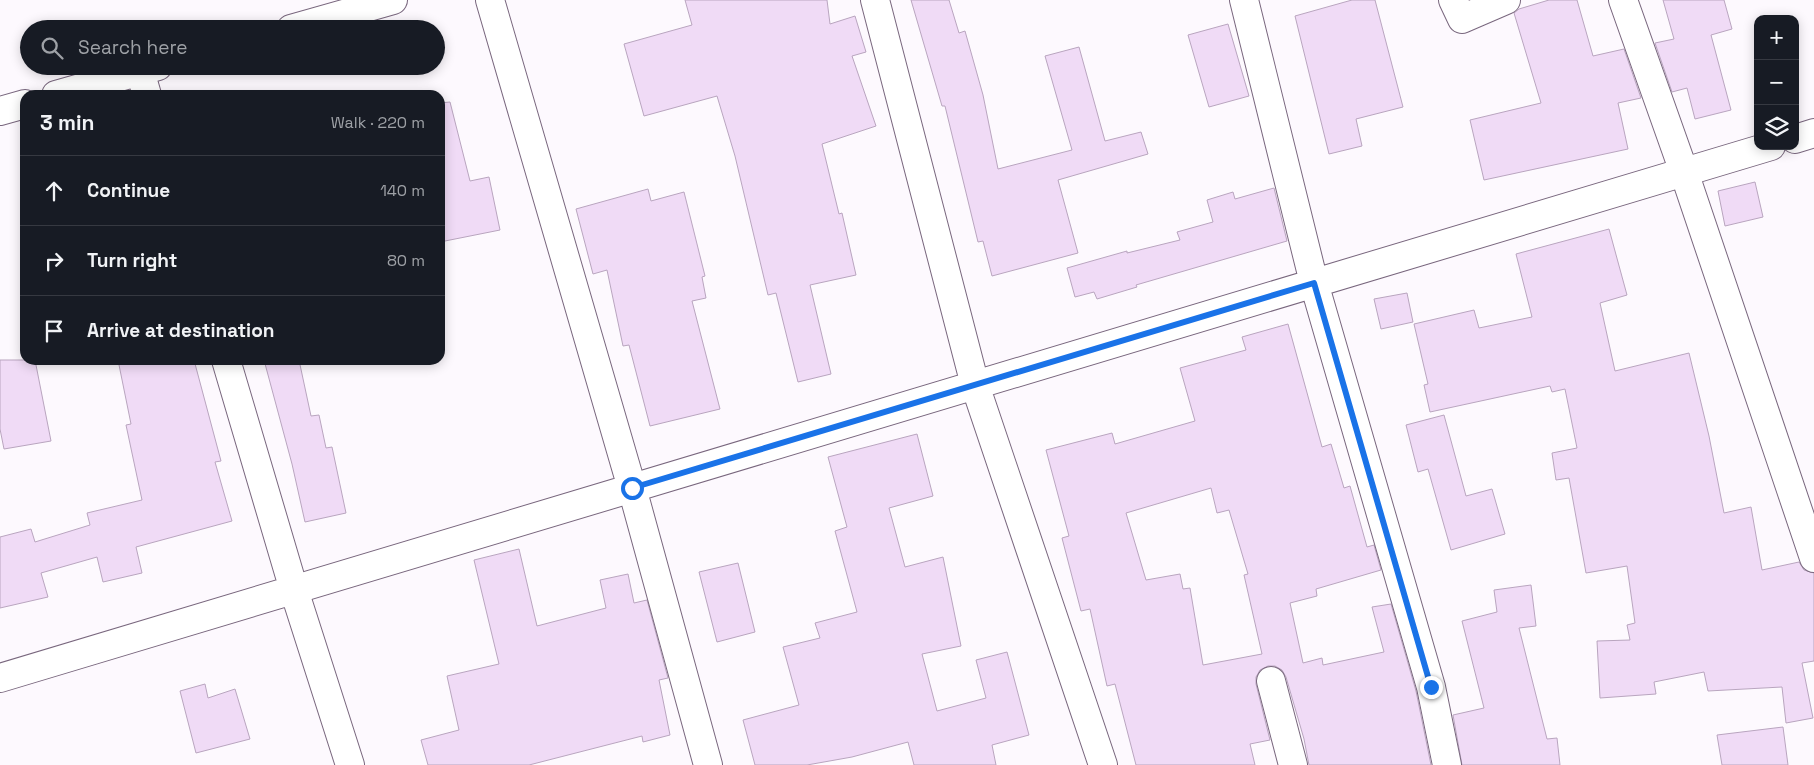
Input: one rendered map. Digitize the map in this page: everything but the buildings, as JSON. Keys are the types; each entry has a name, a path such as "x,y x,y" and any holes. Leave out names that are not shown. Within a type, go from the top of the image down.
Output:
{"street":[{"path":"313,20 344,7 393,0"},
{"path":"490,0 632,488 708,765"},
{"path":"875,0 976,385 1103,765"},
{"path":"1244,0 1314,283 1431,687 1447,765"},
{"path":"1453,0 1462,19 1506,0"},
{"path":"1623,0 1684,172 1814,558"},
{"path":"83,90 148,78"},
{"path":"0,111 20,105"},
{"path":"1799,138 1814,134"},
{"path":"0,678 1758,150"},
{"path":"227,365 294,590 350,765"},
{"path":"1271,681 1293,765"}],"route":[{"path":"632,488 1314,283 1431,687"}]}
